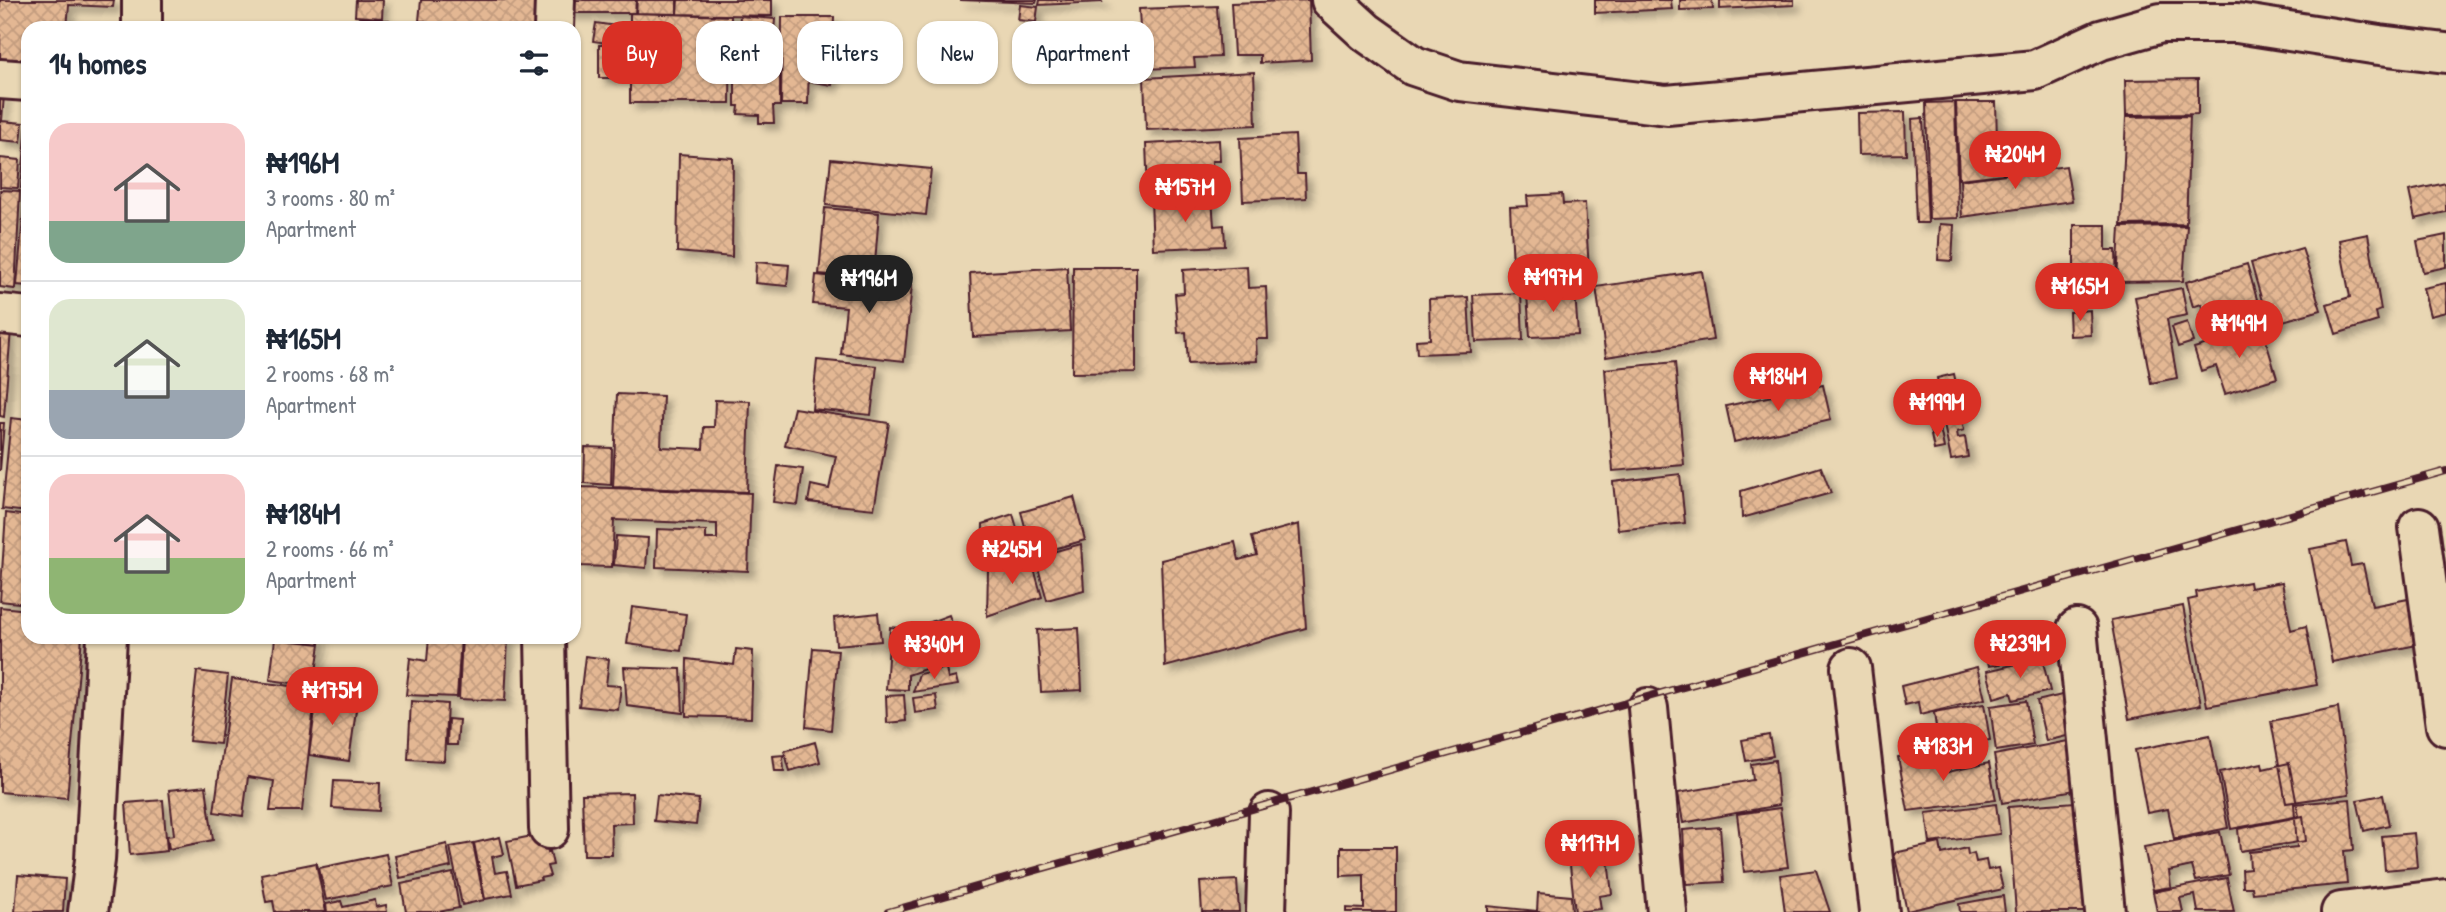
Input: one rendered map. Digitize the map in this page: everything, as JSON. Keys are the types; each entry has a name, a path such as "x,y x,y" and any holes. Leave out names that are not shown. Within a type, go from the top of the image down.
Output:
{"street":[{"path":"142,0 142,21"},
{"path":"554,21 555,0"},
{"path":"1331,0 1366,32 1415,65 1458,81 1667,105 2035,70 2101,40 2161,23 2237,23 2446,53"},
{"path":"0,79 21,80"},
{"path":"0,314 21,316"},
{"path":"2419,527 2446,726"},
{"path":"2077,629 2105,912"},
{"path":"88,912 95,860 107,644"},
{"path":"545,644 549,829"},
{"path":"1852,668 1879,912"},
{"path":"1648,708 1667,912"},
{"path":"1266,912 1269,813"},
{"path":"2341,912 2446,899"}],"building":[{"path":"0,0 114,0 113,7 69,5 68,21 21,21 21,62 0,61"},
{"path":"356,0 383,0 382,18 355,16"},
{"path":"421,0 545,0 544,21 419,21"},
{"path":"569,0 636,0 635,13 569,13"},
{"path":"637,0 677,0 677,14 636,13"},
{"path":"678,0 772,0 772,16 677,14"},
{"path":"960,0 1037,0 1036,3"},
{"path":"1040,0 1101,0 1102,2 1039,5"},
{"path":"1309,0 1311,60 1260,63 1260,55 1234,55 1231,3"},
{"path":"1595,0 1671,0 1672,9 1595,13"},
{"path":"1680,0 1712,0 1713,9 1680,10"},
{"path":"1720,0 1794,0 1794,5 1720,9"},
{"path":"1020,5 1038,7 1036,21 1018,20"},
{"path":"1217,6 1220,57 1194,58 1195,67 1154,69 1154,21 1140,21 1139,9"},
{"path":"630,13 731,16 731,21 696,21 696,84 730,84 730,103 630,103 630,84 682,84 682,21 630,21"},
{"path":"740,16 775,19 775,21 740,21"},
{"path":"782,17 834,17 834,21 797,21 797,84 808,84 808,104 781,104"},
{"path":"359,18 389,20 389,21 359,21"},
{"path":"596,23 602,24 602,42 593,41"},
{"path":"599,45 602,45 602,78 599,78"},
{"path":"1254,72 1256,125 1146,130 1144,84 1154,84 1154,77"},
{"path":"2198,79 2198,114 2126,115 2125,80"},
{"path":"735,84 780,84 780,106 773,106 774,123 759,123 759,115 738,114 739,106 735,106"},
{"path":"0,95 4,95 2,121 21,123 21,142 0,140"},
{"path":"1955,102 1958,218 1929,219 1926,103"},
{"path":"1956,102 1996,102 1997,141 1982,142 1983,150 1992,150 1992,159 2001,159 2003,174 1959,179"},
{"path":"1905,112 1906,154 1858,155 1857,113"},
{"path":"2190,116 2186,224 2121,225 2126,117"},
{"path":"1923,118 1928,223 1916,223 1912,119"},
{"path":"1295,135 1297,174 1305,174 1306,198 1243,201 1240,138"},
{"path":"1219,140 1220,161 1212,161 1213,190 1148,193 1146,144"},
{"path":"679,154 733,158 732,257 677,252"},
{"path":"0,158 20,160 18,188 0,187"},
{"path":"831,159 931,169 926,215 826,205"},
{"path":"2066,166 2072,201 1962,217 1960,180"},
{"path":"2446,183 2446,212 2415,219 2409,191"},
{"path":"0,190 20,191 15,289 0,287"},
{"path":"1562,194 1563,204 1585,203 1589,271 1542,274 1542,269 1518,270 1517,265 1513,265 1510,207 1528,206 1527,196"},
{"path":"1212,198 1214,226 1224,225 1225,246 1153,249 1151,200"},
{"path":"825,208 879,213 875,263 885,264 884,280 819,274"},
{"path":"1940,224 1954,225 1952,261 1938,260"},
{"path":"2074,225 2106,225 2106,250 2116,250 2117,292 2074,293"},
{"path":"2187,226 2183,281 2117,282 2120,227"},
{"path":"2368,234 2381,310 2376,312 2378,321 2336,334 2327,304 2350,297 2339,240"},
{"path":"2446,235 2446,267 2423,272 2417,241"},
{"path":"21,239 21,285 17,285"},
{"path":"2302,248 2321,310 2269,325 2251,263"},
{"path":"756,262 789,265 787,286 755,283"},
{"path":"2247,264 2264,324 2234,333 2229,314 2206,321 2201,304 2193,307 2186,282"},
{"path":"1247,266 1248,288 1266,287 1268,339 1256,339 1257,361 1188,364 1186,332 1178,333 1175,294 1184,293 1183,270"},
{"path":"1067,267 1070,331 973,337 970,273"},
{"path":"1073,267 1136,267 1136,372 1072,373"},
{"path":"1702,271 1713,340 1606,357 1596,287"},
{"path":"816,275 912,285 904,361 841,354 846,307 813,304"},
{"path":"2446,283 2446,312 2430,316 2423,288"},
{"path":"2182,288 2187,315 2167,319 2177,378 2151,383 2135,297"},
{"path":"1575,291 1578,335 1530,337 1527,294"},
{"path":"1521,293 1523,340 1476,342 1473,295"},
{"path":"1468,297 1471,352 1417,354 1416,340 1430,339 1429,299"},
{"path":"2090,310 2091,335 2070,336 2069,312"},
{"path":"2187,322 2193,342 2178,347 2172,327"},
{"path":"2262,328 2277,378 2225,394 2216,366 2201,371 2194,348"},
{"path":"0,329 11,330 4,417 0,416"},
{"path":"817,360 877,366 871,415 812,409"},
{"path":"1675,362 1684,465 1613,471 1605,369"},
{"path":"1954,374 1961,407 1943,411 1937,378"},
{"path":"1823,385 1831,420 1734,442 1726,406"},
{"path":"617,394 663,396 661,447 703,449 704,427 714,427 715,400 750,401 747,492 613,487"},
{"path":"794,408 889,423 874,509 808,502 811,485 829,489 836,456 785,445"},
{"path":"1959,410 1964,430 1957,432 1958,438 1965,437 1968,457 1951,460 1942,414"},
{"path":"11,418 21,419 21,511 2,509"},
{"path":"0,423 4,423 0,471"},
{"path":"1940,428 1944,448 1934,450 1930,430"},
{"path":"585,447 612,448 611,485 584,483"},
{"path":"778,466 803,469 798,505 773,502"},
{"path":"1821,467 1831,493 1742,518 1741,491"},
{"path":"1680,474 1685,523 1618,530 1613,482"},
{"path":"581,487 751,493 748,571 656,567 657,529 706,531 706,539 717,539 717,524 614,520 612,567 581,566"},
{"path":"1074,497 1085,540 1033,555 1021,512"},
{"path":"6,513 21,515 21,603 0,601"},
{"path":"1013,514 1025,557 982,569 983,524"},
{"path":"1299,524 1306,628 1165,667 1161,560 1235,542 1239,560 1257,555 1252,537"},
{"path":"616,536 648,538 646,568 614,565"},
{"path":"2346,542 2351,566 2363,564 2372,606 2408,599 2417,645 2332,662 2310,549"},
{"path":"1081,544 1084,590 1047,600 1035,557"},
{"path":"1031,558 1042,597 987,616 988,570"},
{"path":"2249,582 2250,588 2282,582 2291,630 2306,626 2317,685 2207,706 2188,600 2197,598 2196,592"},
{"path":"2183,606 2201,705 2129,719 2111,620"},
{"path":"0,607 21,609 21,644 81,644 67,798 0,792"},
{"path":"632,607 686,614 681,651 627,644"},
{"path":"878,613 881,641 836,645 834,618"},
{"path":"949,615 964,655 908,675 908,690 886,689 890,627 912,629"},
{"path":"1079,628 1082,690 1041,692 1037,630"},
{"path":"274,644 320,644 314,686 270,680"},
{"path":"428,644 461,644 457,697 406,695 410,658 427,661"},
{"path":"462,644 508,644 505,701 459,699"},
{"path":"2015,645 2019,660 1989,666 1986,652"},
{"path":"813,648 838,650 831,730 806,727"},
{"path":"736,649 753,651 751,718 686,716 687,659 734,665"},
{"path":"585,656 609,659 606,685 621,686 618,710 579,706"},
{"path":"2042,658 2050,691 2013,700 2011,693 1994,698 1987,671"},
{"path":"624,667 681,669 683,713 627,706"},
{"path":"1977,667 1985,699 1920,715 1918,702 1905,705 1901,686"},
{"path":"946,668 948,679 956,677 958,685 913,692 919,674"},
{"path":"197,671 228,675 220,744 189,741"},
{"path":"232,679 316,689 302,811 270,811 274,781 248,777 243,816 214,812"},
{"path":"318,689 343,692 341,708 356,710 349,761 309,755"},
{"path":"2070,693 2079,733 2046,741 2037,701"},
{"path":"904,695 906,721 887,723 886,696"},
{"path":"936,695 938,710 915,713 913,698"},
{"path":"411,701 447,704 444,761 408,759"},
{"path":"2026,701 2033,745 1996,751 1990,706"},
{"path":"1984,704 1990,740 1939,749 1934,713"},
{"path":"2338,707 2349,794 2286,803 2271,721"},
{"path":"448,719 459,720 457,745 447,745"},
{"path":"1769,735 1773,756 1746,761 1742,740"},
{"path":"2210,735 2228,828 2174,839 2168,809 2147,813 2135,750"},
{"path":"2084,738 2092,787 2002,803 1994,755"},
{"path":"815,742 820,762 790,771 784,751"},
{"path":"1939,750 1943,773 1989,763 1996,800 1908,811 1898,757"},
{"path":"783,755 784,771 775,771 773,756"},
{"path":"1775,760 1779,805 1683,823 1678,793 1753,780 1751,764"},
{"path":"2262,763 2263,769 2289,763 2299,816 2231,829 2220,772"},
{"path":"334,781 380,783 379,811 332,808"},
{"path":"206,786 213,840 169,849 167,836 174,835 169,790"},
{"path":"632,793 633,823 611,824 612,855 584,855 582,794"},
{"path":"657,795 699,799 696,825 654,821"},
{"path":"2383,795 2389,825 2364,831 2357,800"},
{"path":"2350,799 2354,850 2344,851 2347,884 2253,893 2252,887 2243,887 2242,870 2250,869 2249,852 2297,847 2294,804"},
{"path":"163,800 167,851 130,855 126,803"},
{"path":"2089,801 2097,912 2016,912 2008,807"},
{"path":"1996,804 2000,834 1930,843 1926,813"},
{"path":"1780,808 1788,867 1744,872 1737,814"},
{"path":"2303,816 2306,841 2240,851 2238,829"},
{"path":"1720,827 1724,882 1686,884 1683,830"},
{"path":"2220,832 2229,875 2196,881 2192,866 2169,871 2171,887 2153,890 2144,847"},
{"path":"2414,833 2417,867 2385,870 2382,836"},
{"path":"532,836 533,841 545,839 553,865 547,866 550,876 516,885 507,841"},
{"path":"500,837 504,854 492,857 495,873 507,871 512,894 485,899 474,843"},
{"path":"473,843 484,900 462,905 450,847"},
{"path":"1940,843 1942,854 1967,848 1968,855 1974,853 1976,862 1986,860 1988,870 1998,868 2003,889 1907,911 1894,853"},
{"path":"447,844 451,867 400,878 395,856"},
{"path":"1341,847 1396,847 1396,912 1346,912 1346,908 1364,909 1364,875 1341,876"},
{"path":"1607,852 1612,894 1599,896 1601,909 1575,912 1569,856"},
{"path":"386,854 393,886 326,900 319,868"},
{"path":"316,863 326,912 275,912 273,901 266,902 261,874"},
{"path":"1816,870 1830,912 1785,912 1780,875"},
{"path":"453,873 459,908 438,912 406,912 401,884"},
{"path":"18,875 65,879 63,912 15,912"},
{"path":"2227,878 2234,912 2198,912 2195,895 2180,898 2183,912 2157,912 2153,892"},
{"path":"1237,880 1239,912 1202,912 1200,882"},
{"path":"1538,893 1571,896 1572,912 1488,912 1488,906 1537,911"},
{"path":"2003,896 2005,912 1960,912 1959,904"},
{"path":"375,900 376,907 386,905 387,912 327,912 326,904 341,901 343,907"}],"railway":[{"path":"888,912 2446,471"}]}
